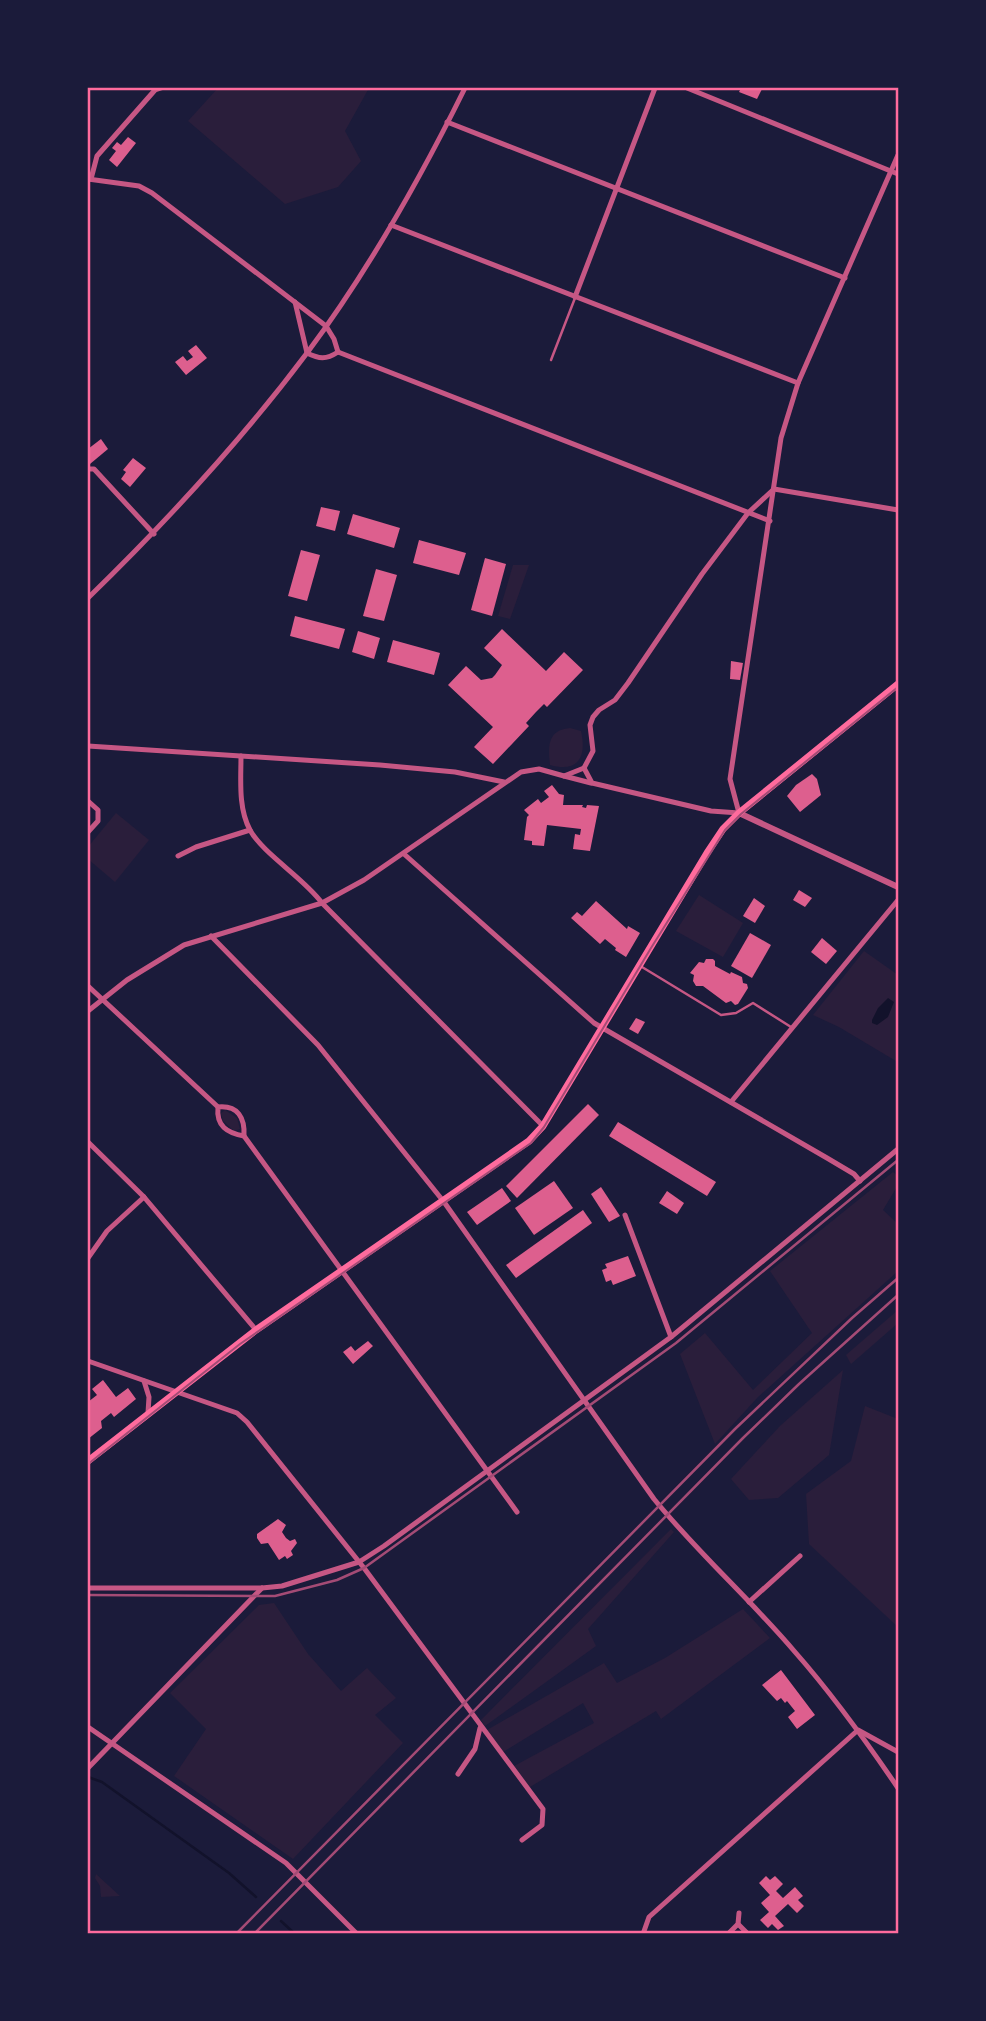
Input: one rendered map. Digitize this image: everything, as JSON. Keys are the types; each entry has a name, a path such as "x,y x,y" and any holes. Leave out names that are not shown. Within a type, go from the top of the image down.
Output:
{"main road":[{"path":"88,1461 256,1330 516,1152 543,1126 715,840 739,813 898,684"}],"street":[{"path":"162,88 155,90 97,156 89,179 139,186 152,193 326,326 338,352"},
{"path":"88,598 154,534 307,353 391,225 429,161 465,88"},
{"path":"575,297 655,88"},
{"path":"687,88 898,174"},
{"path":"447,122 845,278"},
{"path":"739,813 730,779 781,438 798,383 898,155"},
{"path":"391,225 798,383"},
{"path":"295,302 307,353"},
{"path":"307,353 319,359 329,358 338,352"},
{"path":"338,352 769,521"},
{"path":"88,469 94,469 154,534"},
{"path":"564,776 584,768 593,751 590,725 593,717 615,700 702,574 748,513 774,489"},
{"path":"774,489 898,510"},
{"path":"88,746 455,772 504,782"},
{"path":"241,755 242,804 250,830 543,1126"},
{"path":"584,768 592,783"},
{"path":"88,1011 127,980 184,945 322,903 364,880 504,782 530,769 710,811 739,813 898,887"},
{"path":"88,801 98,810 98,821 88,832"},
{"path":"178,856 196,846 250,830"},
{"path":"404,854 601,1028 854,1174 860,1181"},
{"path":"730,1102 898,900"},
{"path":"211,936 318,1045 444,1202 654,1499 677,1527 795,1651 858,1730 898,1788"},
{"path":"88,986 218,1107 231,1107 239,1113 245,1123 244,1136 517,1512"},
{"path":"218,1107 218,1119 222,1127 232,1134 244,1136"},
{"path":"88,1142 144,1197 256,1330"},
{"path":"88,1588 262,1588 301,1582 359,1562 671,1337 898,1149"},
{"path":"88,1258 107,1231 144,1197"},
{"path":"625,1215 671,1337"},
{"path":"88,1361 243,1416 359,1562 480,1728 543,1809 542,1825 523,1840"},
{"path":"144,1381 149,1397 148,1413"},
{"path":"749,1602 800,1556"},
{"path":"88,1768 262,1588"},
{"path":"88,1727 286,1863 357,1934"},
{"path":"458,1774 475,1749 480,1728"},
{"path":"858,1730 898,1752"},
{"path":"643,1934 649,1917 858,1730"},
{"path":"728,1934 738,1924 739,1913"},
{"path":"738,1924 748,1934"}],"lane":[{"path":"551,360 575,297"},
{"path":"639,965 721,1015 736,1013 753,1003 793,1029"}],"shaded area":[{"path":"218,88 369,88 345,131 361,161 338,187 285,204 188,121"},
{"path":"513,565 529,565 510,619 498,616"},
{"path":"562,729 581,731 583,748 578,761 568,767 550,765 549,746 553,736"},
{"path":"116,813 149,840 115,882 88,859 88,847"},
{"path":"699,895 743,923 723,957 676,931"},
{"path":"864,951 898,975 896,1061 839,1027 813,1015"},
{"path":"888,998 894,1002 888,1017 877,1025 872,1023 878,1008"},
{"path":"225,1110 237,1118 240,1129 234,1131 223,1121 221,1113"},
{"path":"893,1172 898,1176 898,1185 883,1210 898,1224 898,1271 758,1397 715,1444 680,1354 705,1333 753,1390 812,1333 770,1271"},
{"path":"898,1310 898,1323 851,1364 846,1355"},
{"path":"843,1370 829,1455 778,1498 749,1500 731,1479 780,1426"},
{"path":"865,1406 898,1419 898,1627 809,1544 806,1494 851,1461"},
{"path":"671,1529 674,1532 588,1629 596,1646 485,1726 481,1720"},
{"path":"274,1603 308,1654 341,1691 367,1668 396,1698 375,1715 403,1743 293,1859 174,1776 206,1729 170,1693 259,1605"},
{"path":"743,1609 770,1638 661,1719 656,1711 530,1787 514,1766 594,1723 583,1703 503,1752 487,1730 604,1663 617,1683 665,1658"},
{"path":"96,1874 120,1896 101,1897"}],"building":[{"path":"741,88 762,89 757,99 739,92"},
{"path":"128,137 136,143 117,167 109,160 116,151 112,148 117,142 121,145"},
{"path":"196,345 207,358 186,375 175,362 183,356 187,361 193,357 188,351"},
{"path":"101,439 108,449 90,464 88,449"},
{"path":"133,458 146,468 130,487 121,479 126,472 123,470"},
{"path":"321,507 340,511 335,531 316,526"},
{"path":"353,514 400,528 394,548 347,534"},
{"path":"419,540 466,553 459,575 413,563"},
{"path":"301,550 320,555 307,601 288,596"},
{"path":"485,558 506,564 492,616 471,610"},
{"path":"376,569 397,575 384,621 363,616"},
{"path":"295,616 345,629 339,649 290,636"},
{"path":"502,629 546,671 564,652 583,670 547,707 544,704 536,712 526,723 529,726 493,764 474,747 493,727 448,685 466,666 481,680 495,675 502,665 484,648"},
{"path":"358,631 380,638 374,659 352,652"},
{"path":"393,640 440,653 434,675 387,662"},
{"path":"731,661 743,663 740,680 730,679"},
{"path":"812,774 817,779 821,795 800,812 787,796 796,785"},
{"path":"552,785 559,794 564,795 563,805 583,805 582,807 586,808 587,805 599,806 590,851 573,849 575,834 580,835 581,829 547,825 544,846 532,845 532,841 524,840 529,815 524,810 538,799 541,803 549,797 544,791"},
{"path":"799,890 812,898 805,907 793,900"},
{"path":"754,898 765,906 755,923 743,916"},
{"path":"596,901 627,929 628,926 640,933 626,957 605,939 600,944 571,918 577,912 582,916"},
{"path":"750,933 771,945 752,978 731,966"},
{"path":"822,938 837,951 826,964 811,952"},
{"path":"706,959 713,959 715,966 742,977 743,983 747,984 748,988 738,1004 735,1005 731,1001 726,1003 703,986 696,986 694,975 690,973 699,962 704,963"},
{"path":"636,1018 645,1022 638,1034 629,1029"},
{"path":"588,1104 599,1115 517,1198 506,1186"},
{"path":"618,1122 716,1182 707,1196 609,1136"},
{"path":"554,1181 573,1208 534,1235 515,1208"},
{"path":"601,1187 620,1216 609,1222 591,1194"},
{"path":"502,1188 511,1201 477,1225 467,1212"},
{"path":"667,1191 684,1203 677,1214 659,1203"},
{"path":"583,1210 592,1223 516,1278 506,1265"},
{"path":"628,1256 636,1276 613,1285 611,1280 606,1282 602,1270 607,1268 605,1264"},
{"path":"368,1341 373,1346 353,1364 343,1352 351,1346 355,1351"},
{"path":"103,1380 116,1397 128,1388 136,1399 114,1417 111,1413 101,1421 102,1428 88,1439 88,1402 97,1395 92,1389"},
{"path":"278,1519 286,1525 282,1532 286,1538 290,1541 295,1539 297,1543 291,1551 293,1555 279,1560 268,1543 261,1544 257,1538 257,1534"},
{"path":"781,1670 815,1715 797,1729 788,1717 795,1711 787,1701 785,1703 781,1698 777,1701 762,1685"},
{"path":"766,1876 770,1880 775,1876 783,1884 776,1891 783,1898 795,1887 803,1896 798,1900 804,1906 797,1913 788,1904 775,1916 784,1926 778,1930 772,1924 768,1928 760,1920 769,1912 761,1903 770,1895 759,1883"}],"waterway":[{"path":"88,1777 102,1782 229,1873 256,1897"},
{"path":"281,1921 295,1934"}],"tram line":[{"path":"88,1464 240,1344 531,1143 544,1127 725,830 741,814 898,687"}],"railway":[{"path":"88,1595 275,1596 337,1580 364,1568 676,1343 898,1160"},
{"path":"236,1934 735,1429 898,1278"},
{"path":"254,1934 743,1438 898,1295"}]}
